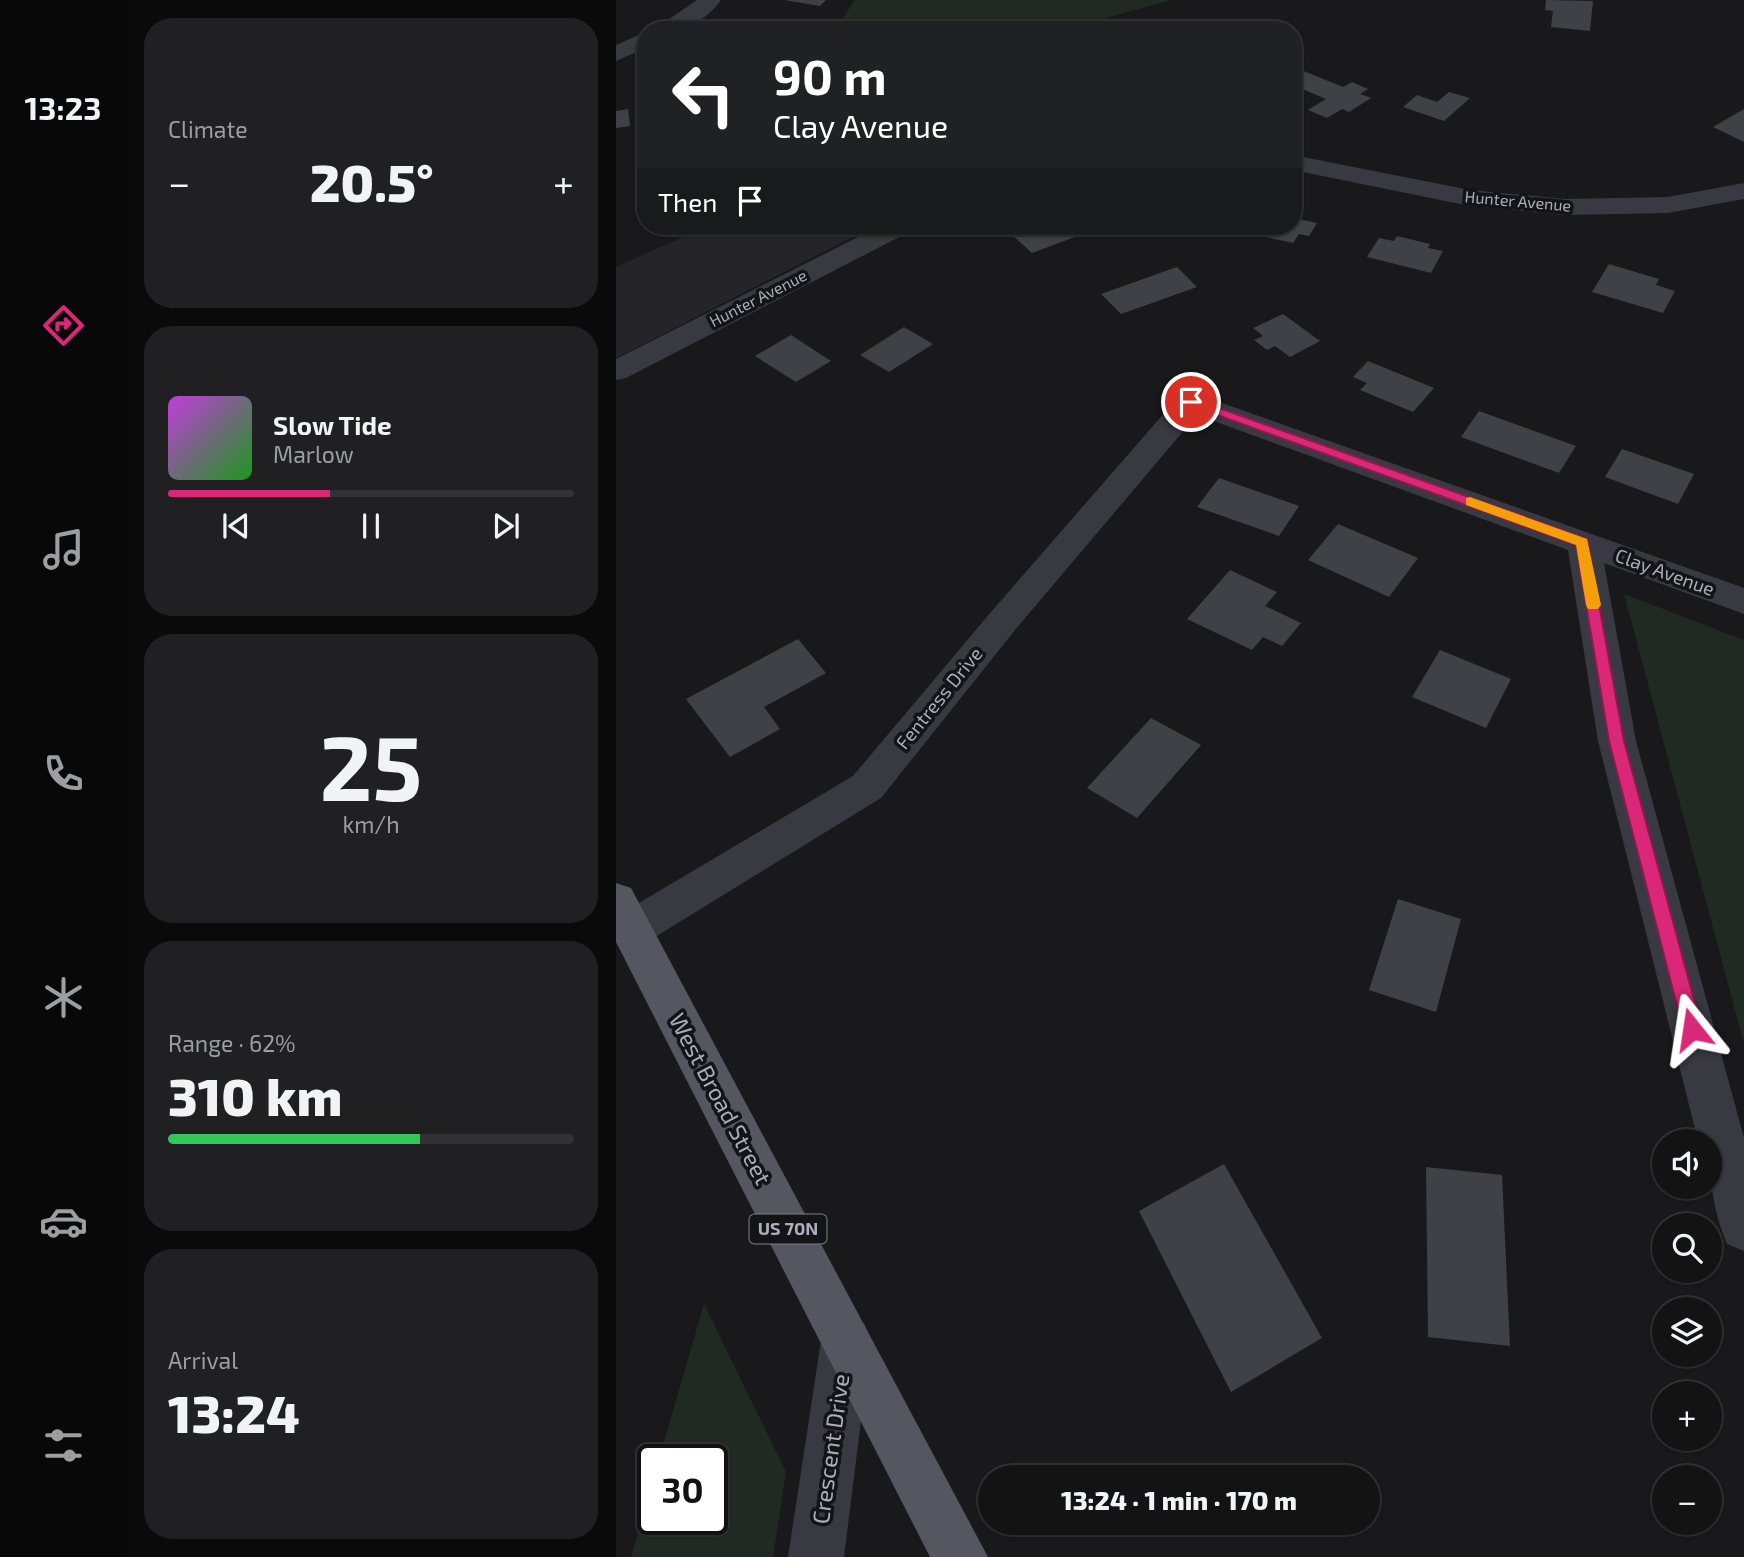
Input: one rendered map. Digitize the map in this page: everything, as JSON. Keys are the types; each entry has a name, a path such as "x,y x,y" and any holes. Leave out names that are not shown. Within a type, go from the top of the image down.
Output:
{"main road":[{"name":"West Broad Street","path":"624,915 960,1557"}],"street":[{"path":"680,21 710,0"},
{"path":"616,54 637,44"},
{"name":"Hunter Avenue","path":"1302,164 1470,198 1566,207 1668,205 1744,191"},
{"name":"Hunter Avenue","path":"616,371 882,235"},
{"name":"Clay Avenue","path":"1191,402 1744,601"},
{"name":"Fentress Drive","path":"624,915 867,787 1003,621 1191,402"},
{"path":"1583,542 1617,741 1744,1227"},
{"name":"Crescent Drive","path":"816,1557 846,1341"}],"shaded area":[{"path":"855,0 1171,0 1095,21 841,21"},
{"path":"687,235 856,235 616,358 616,267"},
{"path":"1624,594 1744,640 1744,1044"},
{"path":"704,1304 786,1472 773,1557 631,1557 637,1535 728,1535 728,1444 663,1444"}],"building":[{"path":"784,0 826,0 820,6"},
{"path":"1546,0 1593,1 1590,31 1551,27 1553,11 1545,10"},
{"path":"1302,70 1343,87 1352,82 1368,89 1360,94 1371,98 1349,112 1342,109 1327,118 1308,110 1326,99 1302,89"},
{"path":"1449,92 1470,98 1444,121 1403,107 1417,95 1437,102"},
{"path":"628,109 630,126 616,128 616,111"},
{"path":"1744,109 1744,142 1713,127"},
{"path":"1302,220 1317,223 1309,236 1302,235"},
{"path":"1012,235 1080,235 1032,253"},
{"path":"1257,235 1298,235 1293,243"},
{"path":"1397,236 1430,244 1428,248 1443,251 1431,273 1367,257 1379,238 1394,241"},
{"path":"1609,264 1659,279 1656,285 1675,291 1663,313 1592,292"},
{"path":"1177,267 1197,287 1121,314 1101,294"},
{"path":"1283,314 1320,341 1290,357 1275,346 1267,350 1254,340 1263,336 1253,328"},
{"path":"904,327 933,344 889,372 860,355"},
{"path":"791,335 831,361 796,382 755,356"},
{"path":"1368,361 1434,388 1413,412 1360,390 1367,383 1353,377"},
{"path":"1479,411 1576,446 1559,473 1461,437"},
{"path":"1622,449 1694,474 1678,504 1605,477"},
{"path":"1219,478 1299,506 1279,536 1197,507"},
{"path":"1338,524 1418,558 1389,597 1308,560"},
{"path":"1230,570 1277,592 1265,606 1301,623 1282,646 1263,637 1252,650 1187,619"},
{"path":"798,639 826,673 764,707 780,729 730,757 686,699"},
{"path":"1440,650 1511,679 1486,728 1412,697"},
{"path":"1151,718 1201,745 1137,818 1087,788"},
{"path":"1398,899 1461,919 1436,1012 1369,990"},
{"path":"1224,1164 1322,1338 1231,1392 1139,1211"},
{"path":"1426,1167 1502,1175 1510,1346 1428,1337"}],"slow traffic":[{"path":"1470,502 1583,542 1593,605"}],"route":[{"path":"1191,402 1583,542 1617,741 1692,1029"}]}
